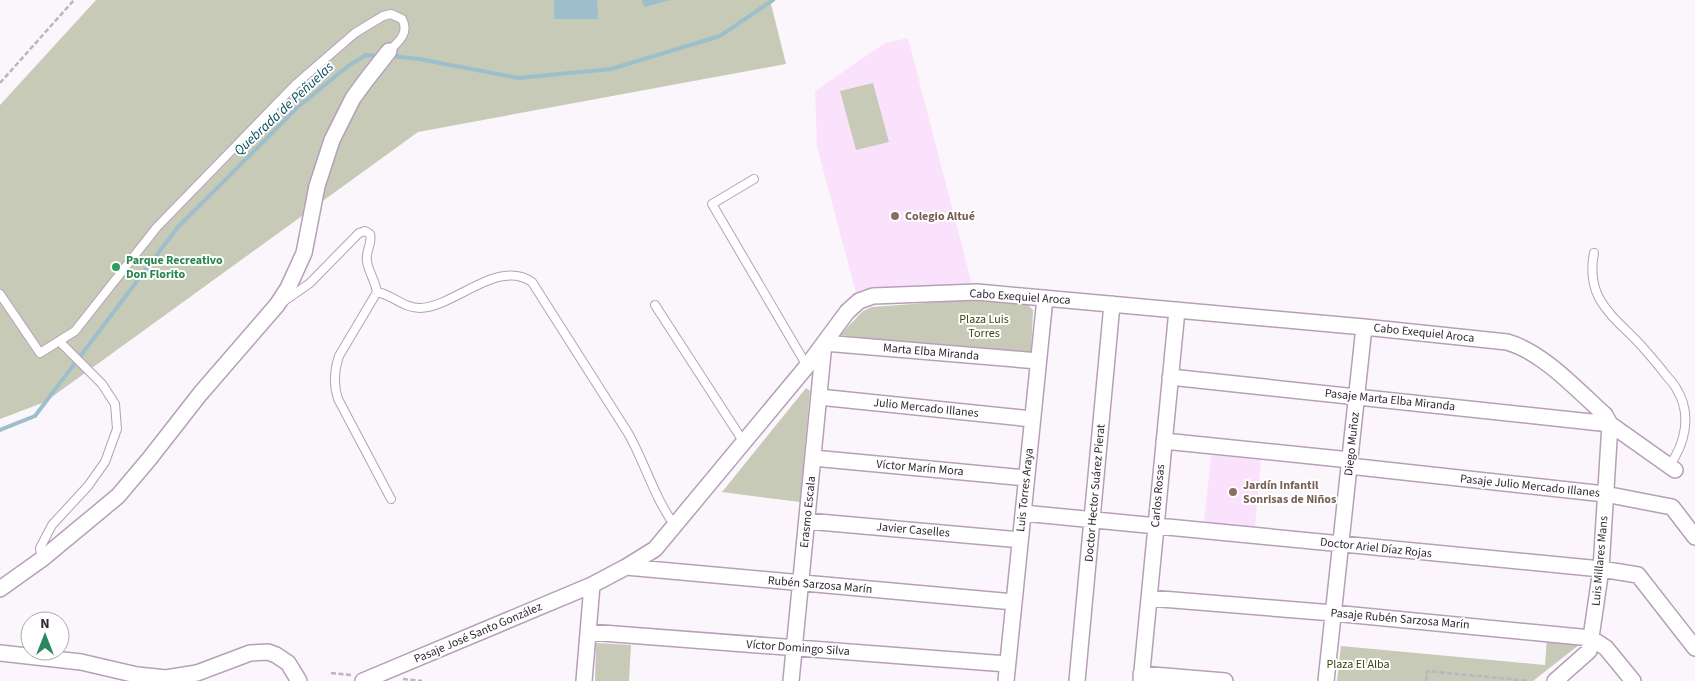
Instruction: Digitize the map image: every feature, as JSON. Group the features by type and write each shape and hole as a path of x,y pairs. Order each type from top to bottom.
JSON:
{"street":[{"path":"0,589 42,559 118,496 200,394 277,305 288,288 304,253 317,186 332,140 354,98 385,56"},
{"name":"Cabo Exequiel Aroca","path":"592,585 655,549 807,366 852,306 859,301 873,296 977,292 1364,327 1517,345 1531,351 1543,360 1605,415 1610,424 1672,468"},
{"name":"Luis Torres Araya","path":"1006,681 1045,298"},
{"name":"Doctor Hector Suárez Pierat","path":"1077,681 1112,304"},
{"name":"Carlos Rosas","path":"1141,678 1177,310"},
{"name":"Diego Muñoz","path":"1326,681 1364,327"},
{"name":"Marta Elba Miranda","path":"824,343 1038,361"},
{"name":"Erasmo Escala","path":"791,681 824,343"},
{"name":"Pasaje Marta Elba Miranda","path":"1170,377 1610,424"},
{"name":"Julio Mercado Illanes","path":"819,397 1032,419"},
{"name":"Luis Millares Mans","path":"1555,681 1589,651 1592,638 1601,570 1610,424"},
{"name":"Pasaje Julio Mercado Illanes","path":"1164,440 1605,494 1672,507 1695,537"},
{"name":"Víctor Marín Mora","path":"813,458 1026,478"},
{"name":"Doctor Ariel Díaz Rojas","path":"1023,514 1341,544 1638,575 1695,648"},
{"name":"Javier Caselles","path":"807,521 1020,540"},
{"name":"Rubén Sarzosa Marín","path":"626,567 1014,602"},
{"path":"584,681 592,585"},
{"name":"Pasaje José Santo González","path":"363,681 592,585"},
{"name":"Pasaje Rubén Sarzosa Marín","path":"1149,598 1333,613 1592,638"},
{"name":"Víctor Domingo Silva","path":"588,632 1007,664"},
{"path":"1592,638 1606,648 1633,681"},
{"path":"0,653 81,662 137,675 166,678 197,673 250,653 268,652 288,663 299,681"},
{"path":"1141,678 1225,681"}],"lane":[{"path":"0,294 40,353 74,331 157,226 296,84 355,33 391,14 402,19 405,28 403,36 385,56"},
{"path":"754,179 712,204 807,366"},
{"path":"277,305 291,298 310,283 359,233 365,230 370,234 367,262 375,281 377,292 340,356 336,365 334,382 338,399 390,499"},
{"path":"1594,253 1593,278 1598,296 1621,326 1650,355 1671,380 1681,397 1685,415 1685,431 1672,468"},
{"path":"377,292 384,293 405,305 419,308 432,306 503,275 517,274 532,282 628,433 638,451 657,496 675,526"},
{"path":"655,305 743,441"},
{"path":"42,559 40,548 52,525 88,486 105,462 117,429 115,404 102,384 59,340"}],"path":[{"path":"0,84 74,0"},
{"path":"1426,681 1427,670 1528,681"}],"shaded area":[{"name":"Colegio Altué","path":"908,38 972,284 856,293 817,147 815,91 885,43"},
{"name":"Jardín Infantil Sonrisas de Niños","path":"1211,455 1261,460 1255,528 1204,523"}],"green space":[{"name":"Parque Recreativo Don Florito","path":"96,0 770,0 786,64 418,132 45,402 0,419 0,105"},
{"path":"873,83 889,142 856,150 840,91"},
{"name":"Plaza Luis Torres","path":"979,299 1028,305 1033,310 1031,356 840,335 863,311 872,307"},
{"path":"806,388 810,391 800,502 722,492"},
{"name":"Plaza El Alba","path":"1547,638 1584,641 1533,681 1337,681 1341,646 1545,665"},
{"path":"596,643 631,645 629,681 595,681"}],"water":[{"path":"554,0 597,0 598,19 554,19"},
{"path":"642,0 671,0 644,7"}],"waterway":[{"name":"Quebrada de Peñuelas","path":"391,56 419,59 518,78 611,69 720,36 773,0"},
{"name":"Quebrada de Peñuelas","path":"0,430 35,416 178,227 298,107 348,66 366,55 379,56"}],"place":[{"name":"Colegio Altué","path":"895,216"},
{"name":"Parque Recreativo Don Florito","path":"116,267"},
{"name":"Jardín Infantil Sonrisas de Niños","path":"1233,492"}]}
